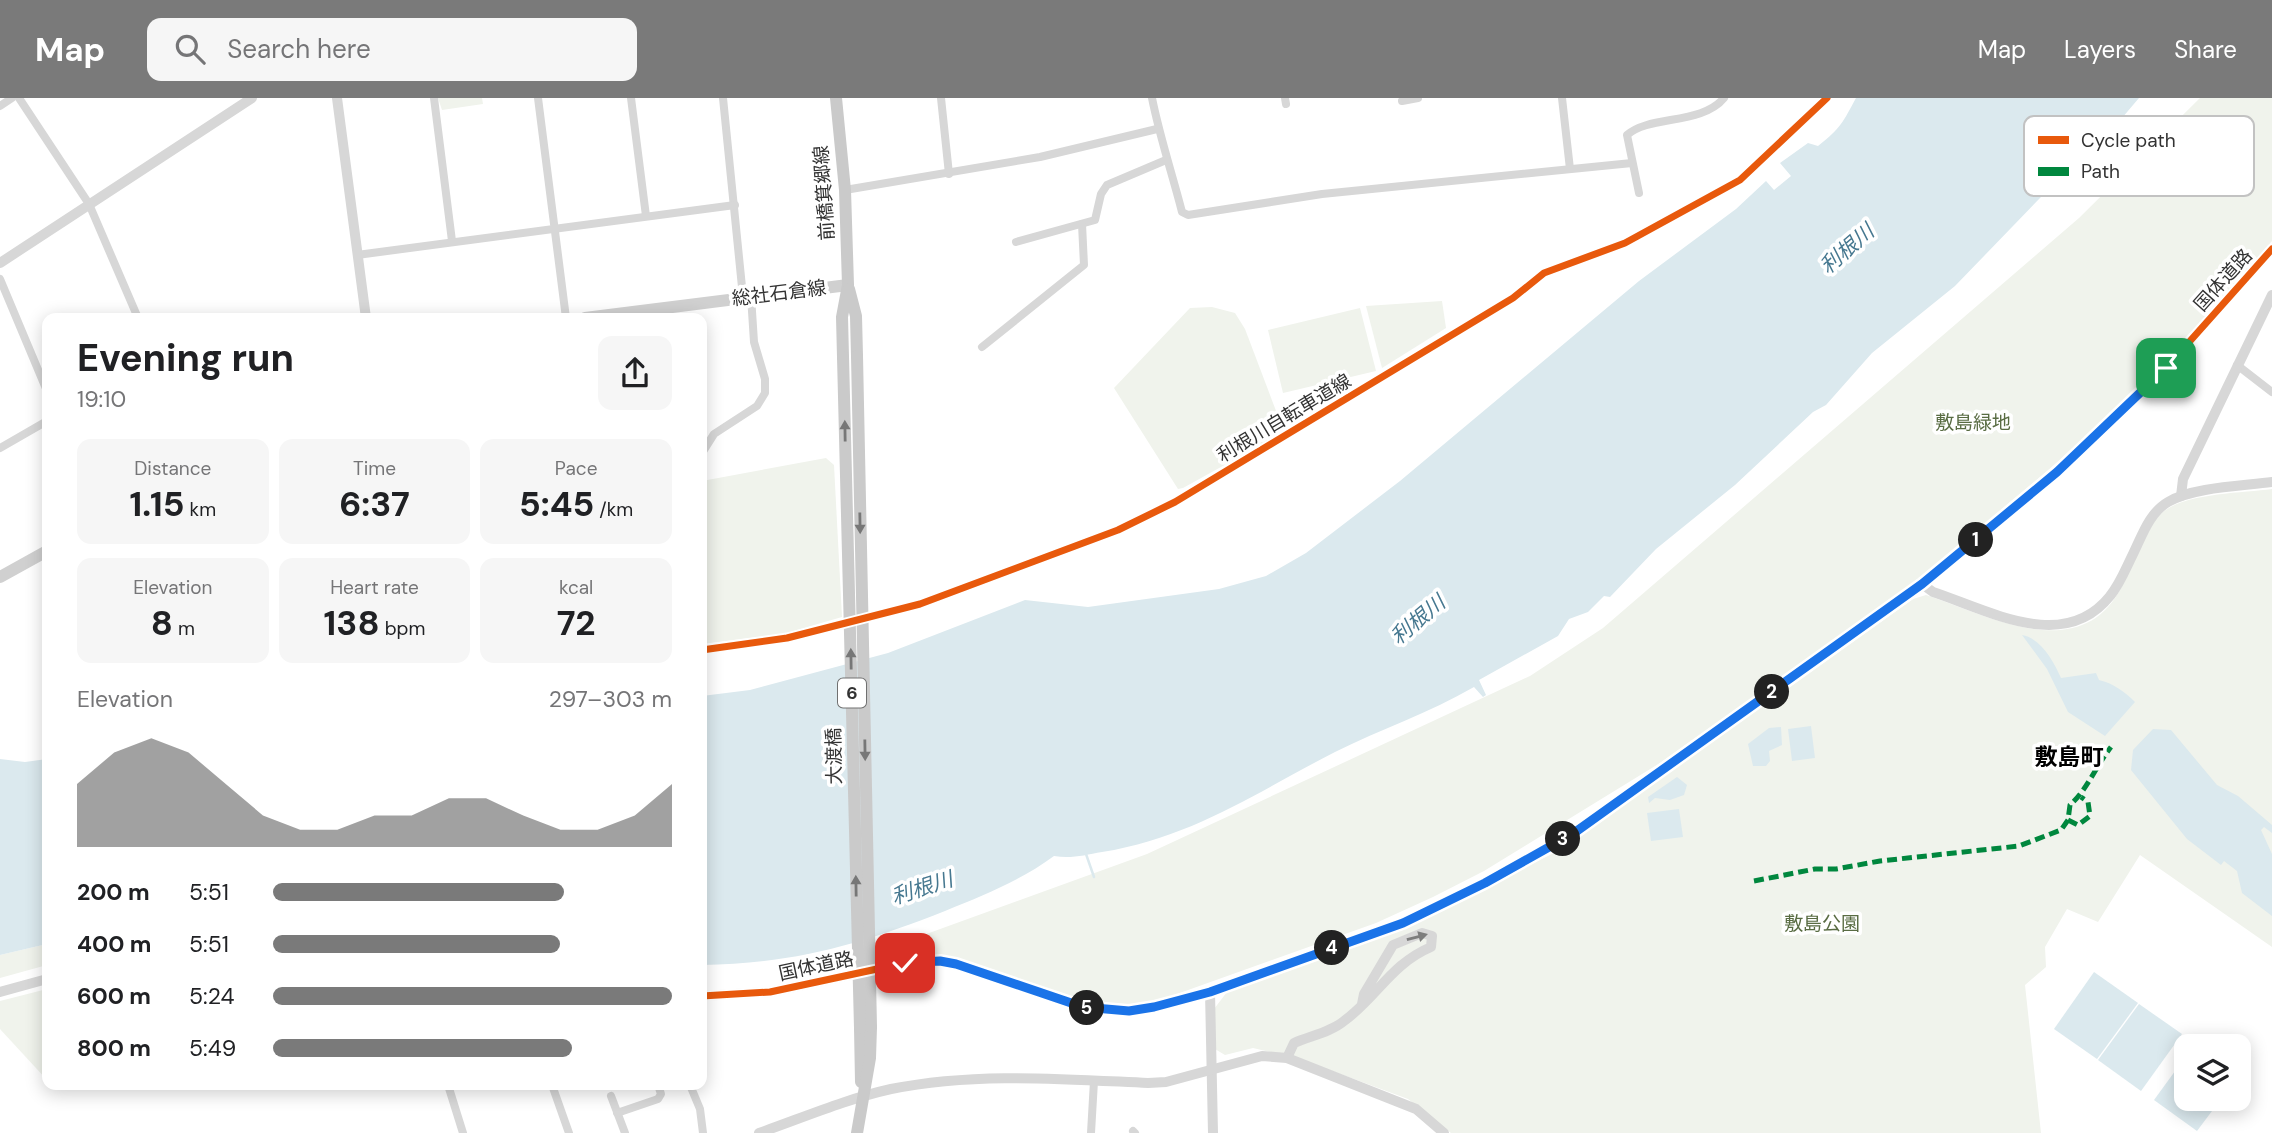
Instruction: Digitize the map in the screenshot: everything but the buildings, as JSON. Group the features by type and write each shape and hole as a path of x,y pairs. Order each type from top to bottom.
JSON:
{"main road":[{"name":"前橋箕郷線","path":"836,98 845,190 848,285 842,317 843,357"},
{"name":"前橋箕郷線","path":"848,285 856,316 857,356"},
{"name":"総社石倉線","path":"667,313 747,296 848,285"},
{"name":"大渡橋","path":"857,356 865,1028"},
{"name":"大渡橋","path":"843,357 865,1028"},
{"path":"0,577 42,554"},
{"name":"6","path":"857,1133 863,1096 865,1028"}],"street":[{"path":"0,106 12,98"},
{"path":"19,98 89,204 136,313"},
{"path":"0,263 252,98"},
{"path":"337,98 365,313"},
{"path":"434,98 452,241"},
{"path":"538,98 565,313"},
{"path":"631,98 646,216"},
{"path":"707,445 714,434 757,406 765,393 765,379 754,342 747,296 723,98"},
{"path":"941,98 949,174"},
{"path":"1152,98 1166,160 1174,174 1182,212 1188,215 1322,194 1632,163"},
{"path":"1402,101 1418,98"},
{"path":"1562,98 1570,169"},
{"path":"1639,192 1626,138 1630,132 1698,113 1717,105 1724,98"},
{"path":"845,190 1053,154 1157,129"},
{"path":"1016,242 1082,224 1097,216 1101,194 1107,185 1166,160"},
{"path":"357,255 735,205"},
{"path":"982,347 1086,263 1082,224"},
{"name":"国体道路","path":"707,996 770,992 919,960 956,964 1061,1002 1102,1010 1154,1007 1210,992 1403,923 1485,883 1574,833 1922,584 2057,472 2114,420 2166,368 2272,249"},
{"path":"0,279 42,379"},
{"path":"2181,496 2183,479 2272,295"},
{"path":"2238,365 2272,392"},
{"path":"0,448 42,424"},
{"path":"1922,584 1933,592 2027,625 2081,620 2101,606 2117,587 2155,512 2181,496 2272,482"},
{"path":"1287,1058 1294,1043 1341,1024 1362,1004 1409,956 1431,947 1432,936 1422,933 1393,945 1364,993 1362,1004"},
{"path":"0,992 42,980"},
{"path":"1210,992 1213,1133"},
{"path":"759,1133 863,1096 894,1089 987,1078 1166,1082 1262,1056 1287,1058 1416,1109 1444,1133"},
{"path":"1091,1133 1094,1081"},
{"path":"450,1090 463,1133"},
{"path":"554,1090 569,1133"},
{"path":"617,1113 658,1099 660,1090"},
{"path":"692,1090 700,1108 703,1133"},
{"path":"611,1096 625,1133"}],"green space":[{"path":"438,98 482,98 483,104 442,110"},
{"name":"敷島緑地","path":"2200,98 2272,98 2272,241 2209,313 2130,396 2029,488 1904,590 1660,763 1484,871 1433,897 1376,923 1163,999 1128,1006 1085,1003 959,962 884,963 881,954 885,949 1147,854 1530,676 1603,628 2101,196 2254,196 2254,116 2182,116"},
{"path":"1442,301 1446,328 1382,368 1366,306"},
{"path":"1212,307 1235,313 1245,329 1284,432 1178,489 1114,388 1190,308"},
{"path":"1360,308 1376,371 1283,393 1268,330"},
{"path":"826,458 834,465 842,617 783,634 707,643 707,480"},
{"name":"敷島公園","path":"2272,489 2272,947 2140,855 2098,922 2067,909 2045,947 2046,967 2025,985 2041,1133 1451,1133 1408,1099 1300,1059 1253,1048 1225,1055 1215,1049 1214,1009 1227,992 1411,924 1562,849 1913,599 1926,595 2004,623 2032,629 2058,630 2083,625 2104,611 2122,586 2144,537 2163,512 2200,497"},
{"path":"1062,547 1069,547 938,595 943,590"},
{"path":"42,945 42,966 0,978 0,955"},
{"path":"42,990 42,1075 0,1029 0,1001"}],"water":[{"name":"利根川","path":"1856,98 2139,98 2124,116 2024,116 2024,196 2042,196 1955,286 1872,353 1826,405 1813,412 1735,485 1656,549 1610,597 1604,596 1588,612 1569,619 1558,636 1479,680 1486,695 1483,697 1474,687 1335,752 1223,812 1166,836 1078,856 1054,856 1028,873 988,893 855,942 767,961 707,965 707,695 750,690 888,653 1025,600 1088,607 1219,589 1266,576 1306,553 1400,481 1639,281 1736,209 1766,181 1774,190 1791,176 1780,163 1808,143 1818,146 1841,124"},
{"path":"2022,635 2041,646 2051,658 2061,678 2096,673 2099,680 2118,688 2135,702 2105,736 2068,712 2047,669"},
{"path":"1811,726 1815,758 1792,761 1788,729"},
{"path":"1781,727 1782,745 1769,751 1770,761 1766,766 1753,766 1748,744 1769,728"},
{"path":"2153,729 2171,730 2217,785 2238,796 2272,825 2272,833 2264,827 2261,830 2272,854 2272,916 2242,893 2237,871 2224,861 2221,865 2187,839 2131,770 2133,750"},
{"path":"0,759 25,762 42,760 42,945 0,955"},
{"path":"1677,777 1687,785 1684,795 1670,800 1655,798 1649,803 1648,797"},
{"path":"1679,809 1683,837 1651,841 1647,813"},
{"path":"2094,972 2138,1003 2097,1059 2054,1029"},
{"path":"2139,1004 2182,1034 2174,1034 2174,1045 2141,1091 2098,1060"},
{"path":"2174,1072 2174,1111 2212,1111 2197,1131 2154,1100"}],"waterway":[{"path":"1086,854 1094,877"}],"marked path":[{"path":"1754,881 1815,869 1836,869 1880,861 2019,846 2061,830 2068,820 2070,805 2111,747"},
{"path":"2068,820 2078,825 2090,816 2088,802 2081,797"}],"cycle path":[{"name":"利根川自転車道線","path":"707,649 787,638 920,604 1118,530 1175,502 1513,298 1544,273 1625,243 1740,180 1827,98"},
{"path":"707,996 770,992 919,960 956,964 1083,1008 1130,1011 1210,992 1403,923 1485,883 1574,833 1922,584 2097,436 2166,368 2272,249"}],"district":[{"name":"敷島町","path":"2069,757"}],"route":[{"path":"905,963 919,960 956,964 1061,1002 1102,1010 1129,1011 1210,992 1403,923 1485,883 1574,833 1915,589 2057,472 2166,368"}]}
